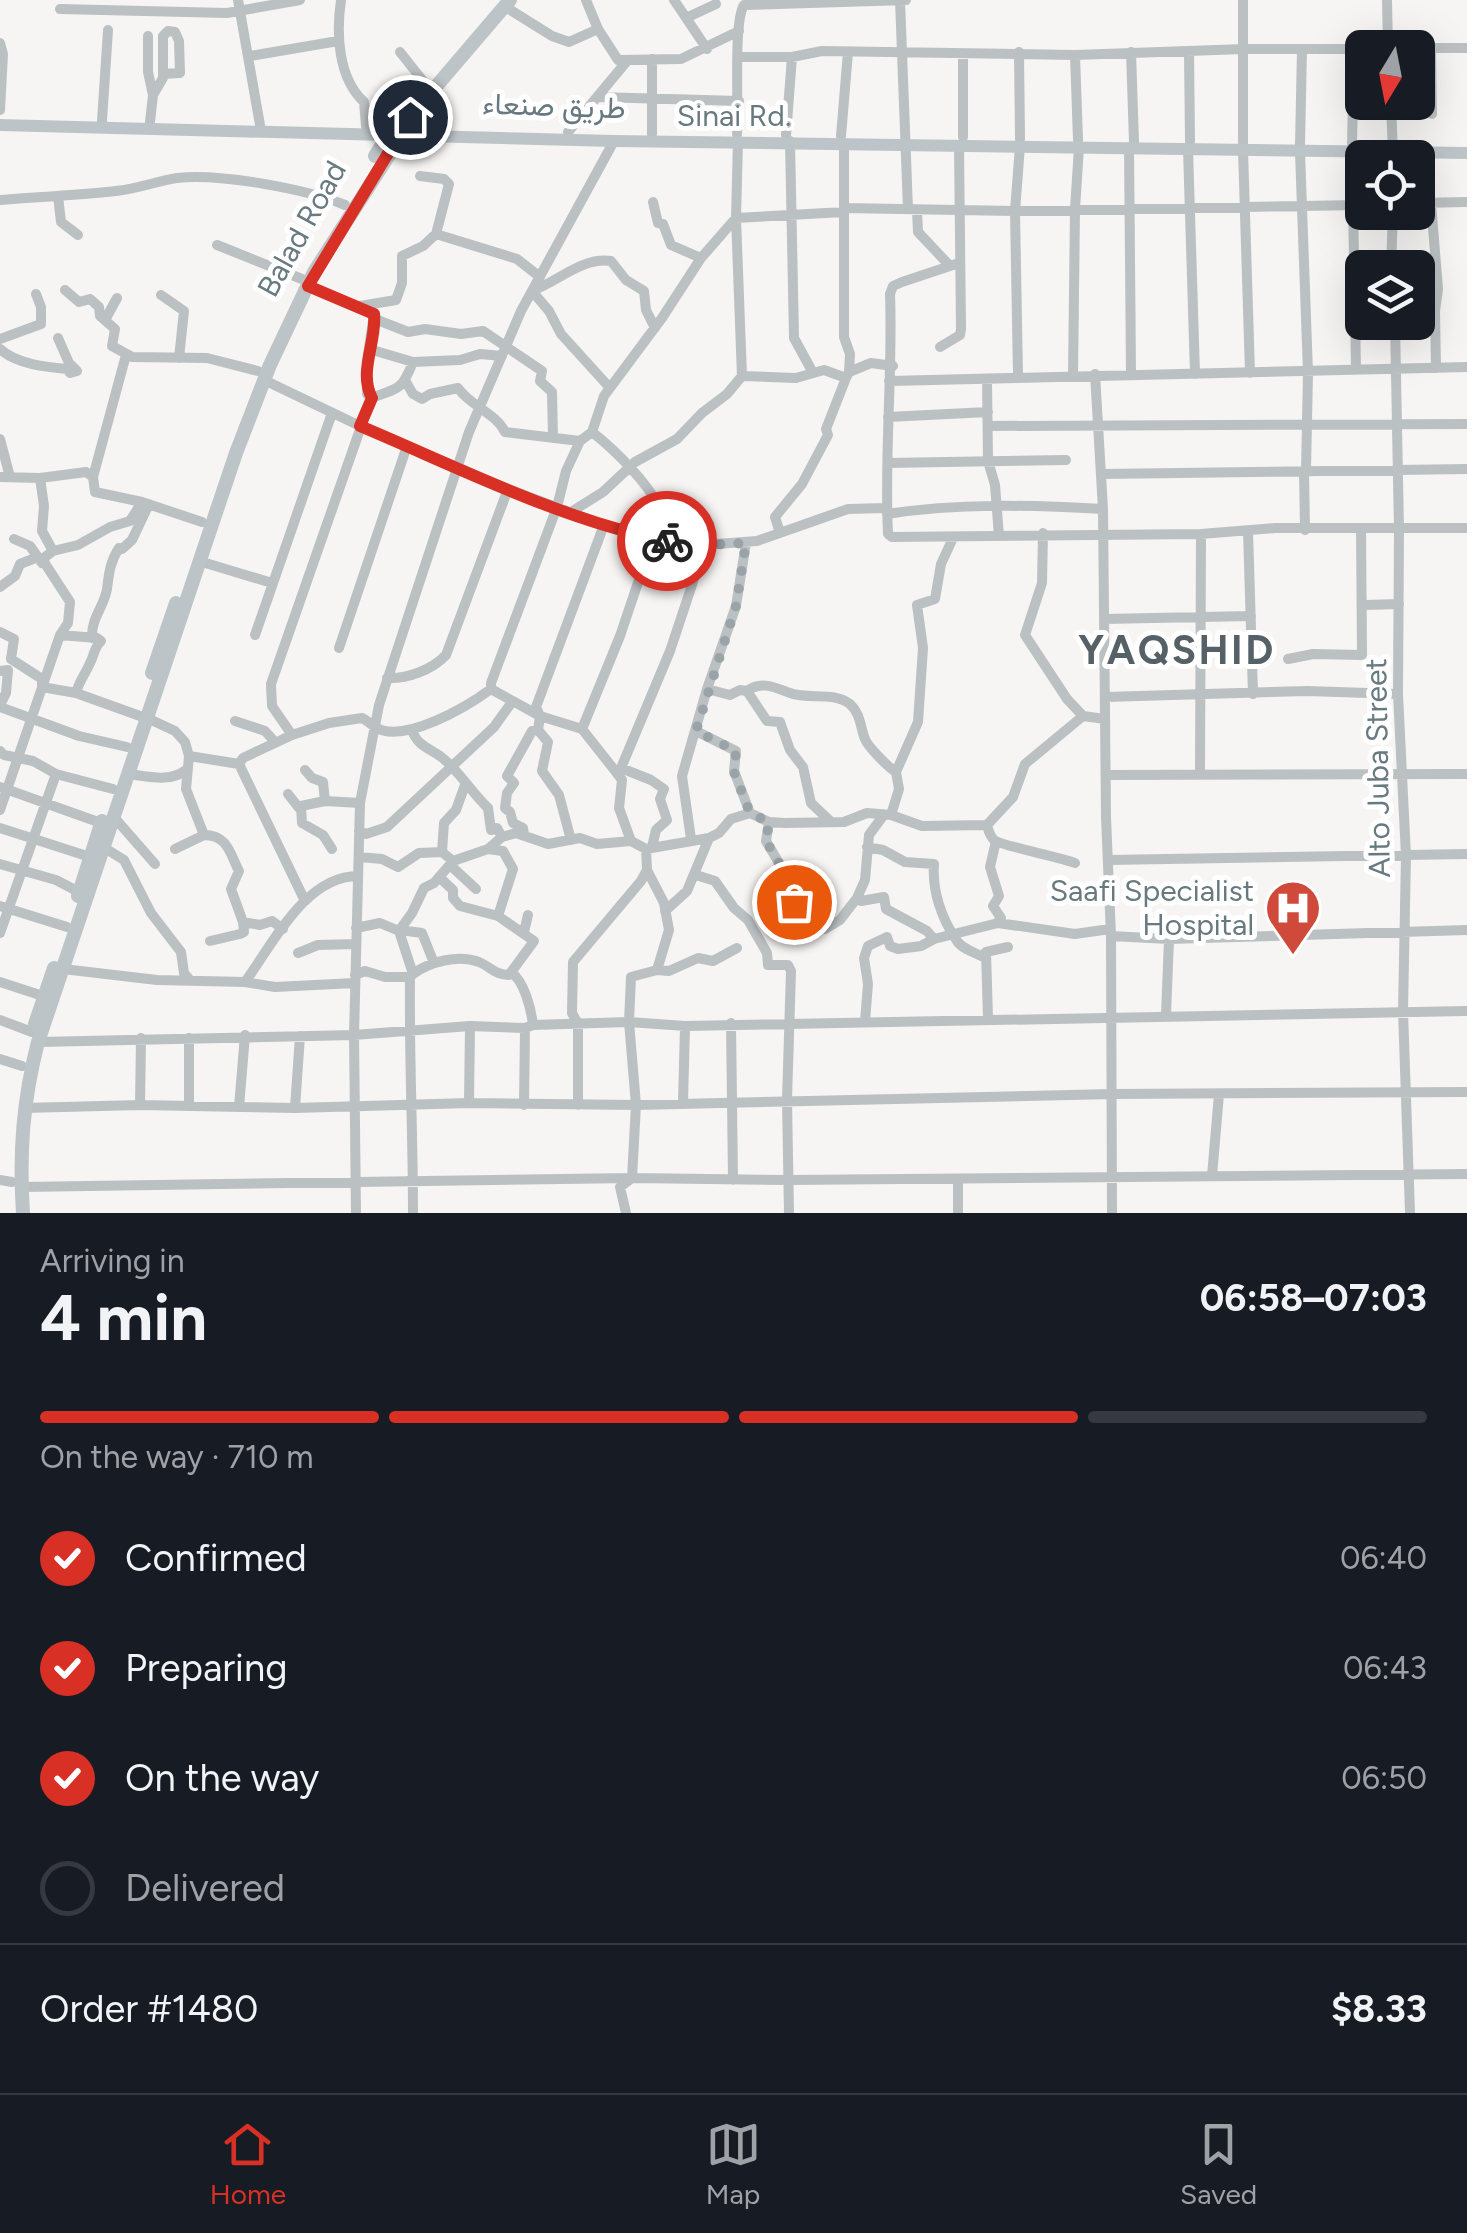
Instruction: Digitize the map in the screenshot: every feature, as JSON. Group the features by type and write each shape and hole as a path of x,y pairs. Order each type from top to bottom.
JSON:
{"highway":[{"path":"400,127 507,3"},
{"name":"Balad Road","path":"23,1213 11,1183 20,1150 44,996 90,857 128,774 202,522 261,375 305,282 346,206 400,127"},
{"name":"Balad Road","path":"305,282 400,127"},
{"name":"Balad Road","path":"15,1213 11,1183 13,1125 22,1066 63,969 103,847 113,789 199,561 261,375"}],"main road":[{"name":"طريق صنعاء","path":"0,122 366,126 1300,149 1345,146"},
{"name":"Sinai Rd.","path":"0,122 400,127 614,140 742,137"},
{"path":"1300,149 1345,150"},
{"name":"طريق صنعاء","path":"1435,151 1467,150"}],"street":[{"path":"60,8 300,0"},
{"path":"342,0 338,41 353,92 364,102 366,126"},
{"path":"586,0 598,29 618,60 681,59 739,32"},
{"path":"674,0 707,50"},
{"path":"686,18 714,2 903,0 905,140 912,209 918,232 954,264"},
{"path":"1243,0 1250,373"},
{"path":"1387,0 1388,30"},
{"path":"507,3 552,36 569,42 598,29"},
{"path":"571,512 636,462 677,439 742,376 736,218 742,137 739,32 746,4"},
{"path":"239,5 260,125"},
{"path":"102,121 108,30"},
{"path":"148,36 148,72 153,95"},
{"path":"250,56 338,41"},
{"path":"0,43 4,54 0,110"},
{"path":"739,57 792,57 822,51 1075,55 1244,48 1345,50"},
{"path":"1435,48 1467,48"},
{"path":"1302,50 1301,206 1308,373 1304,530"},
{"path":"1189,51 1195,374"},
{"path":"400,52 431,91"},
{"path":"780,532 775,517 802,484 828,434 826,429 847,375 850,354 844,337 842,139 848,52"},
{"path":"1018,376 1019,52"},
{"path":"1131,373 1132,52"},
{"path":"940,347 960,336 954,264 960,211 963,54"},
{"path":"1073,376 1078,144 1075,55"},
{"path":"792,57 788,138 794,338 812,372"},
{"path":"652,59 652,134"},
{"path":"568,132 627,61"},
{"path":"141,124 163,74"},
{"path":"597,96 739,100"},
{"path":"356,1213 354,1035 360,803 374,727 457,466 504,351 614,140"},
{"path":"359,306 396,300 402,283 402,256 436,234 449,184 444,179 420,176"},
{"path":"0,200 197,178 326,198 346,206"},
{"path":"58,196 62,222 78,235"},
{"path":"653,202 658,223 663,224 671,245 700,258"},
{"path":"1435,203 1467,202"},
{"path":"630,841 619,808 619,770 582,729 512,702 492,689 490,683 558,507 566,470 580,442 592,432 604,396 694,272 700,258 736,218 844,210 1345,205"},
{"path":"1356,369 1358,230"},
{"path":"1433,230 1438,290 1436,368"},
{"path":"436,234 517,259 540,277"},
{"path":"217,245 359,306 408,332 483,331 504,351 542,371 540,381 552,389 555,401 553,438"},
{"path":"532,291 554,283 576,267 597,260 612,262 626,280 644,291 646,310 655,328"},
{"path":"954,264 893,286 890,294 893,366 889,381 887,511 888,534 892,537 1467,528"},
{"path":"65,290 79,302 90,299 98,307 100,316 116,329 112,346 126,356 228,361 332,414 508,489 604,525 690,546 746,543 848,509 1058,506 1103,510"},
{"path":"532,291 561,334 610,388"},
{"path":"0,339 41,324 36,294"},
{"path":"162,295 184,311 178,358"},
{"path":"105,320 117,298"},
{"path":"372,398 366,373 376,318"},
{"path":"0,350 31,364 67,369 70,374 77,371 64,355 58,338"},
{"name":"Alto Juba Street","path":"1396,340 1398,694 1406,856 1403,1012 1410,1213"},
{"path":"370,350 413,362 460,360 504,351"},
{"path":"126,356 94,477 95,492 146,503 202,522"},
{"path":"292,735 272,706 270,684 372,398 400,388 413,362"},
{"path":"742,376 796,378 824,370 847,375 871,363 893,366"},
{"path":"889,381 1467,367"},
{"path":"1095,374 1103,510 1112,1213"},
{"path":"987,380 988,461 995,485 999,536"},
{"path":"406,382 412,394 422,398 458,388 464,398 501,424 505,432 580,442"},
{"path":"888,417 988,412"},
{"path":"255,636 332,414"},
{"path":"988,426 1467,424"},
{"path":"582,729 663,516 622,460 592,432"},
{"path":"0,439 5,477 60,478 81,471 94,477"},
{"path":"339,648 408,446"},
{"path":"888,462 1066,460"},
{"path":"1100,474 1467,470"},
{"path":"40,478 42,531 53,551"},
{"path":"388,678 402,679 437,664 446,655 508,489"},
{"path":"2,582 15,576 20,564 78,545 110,526 130,521 146,503"},
{"path":"92,638 92,624 105,595 112,560 119,548 132,540 146,503"},
{"path":"572,840 559,795 542,771 548,742 538,730 540,716 536,707 604,525"},
{"path":"1288,660 1313,654 1362,655 1361,528"},
{"path":"1248,531 1253,694"},
{"path":"1043,534 1042,583 1025,636 1083,716 1105,719"},
{"path":"1200,773 1201,534"},
{"path":"769,822 766,841 789,880 804,922 821,929 830,927 857,898 864,880 870,832 887,815 899,789 896,772 918,722 923,648 917,605 934,600 953,538"},
{"path":"0,810 4,788 68,622 70,602 30,546 14,540"},
{"path":"690,839 682,776 736,606 746,543"},
{"path":"619,770 670,651 692,586 696,570 690,546"},
{"path":"199,561 272,583"},
{"path":"1364,605 1399,604"},
{"path":"1104,619 1251,616"},
{"path":"0,632 14,638 10,657 42,680 42,687"},
{"path":"60,635 101,641 93,650 76,694"},
{"path":"15,662 4,674 6,693 0,706 30,721 128,747"},
{"path":"707,689 730,695 755,686 780,686 792,693 840,699 850,704 859,717 869,746 896,772"},
{"path":"42,687 143,716 175,731 185,742 189,756 186,789 204,835"},
{"path":"239,764 243,758 275,742 328,723 362,718 374,727 412,730 492,689"},
{"path":"747,691 768,721 782,725 790,750 803,767 811,803 829,820"},
{"path":"1106,697 1306,691 1398,694"},
{"path":"359,832 366,834 387,827 494,727 512,702"},
{"path":"413,1213 411,976 400,931 424,888 451,863 488,848 502,837 524,834 548,844 580,838 597,844 630,841 649,848 709,838 731,819 750,813 769,822 844,822 868,813 922,826 987,825 1013,797 1024,764 1083,716"},
{"path":"235,720 265,732 275,742"},
{"path":"412,730 412,736 443,757 488,808 491,830 496,828 502,837"},
{"path":"524,834 503,803 514,784 507,776 532,731 538,730"},
{"path":"696,731 736,751 734,772 750,813"},
{"path":"0,750 4,755 18,756 56,774 113,789"},
{"path":"189,756 239,764"},
{"path":"239,764 304,898"},
{"path":"128,774 166,778 178,777 186,770"},
{"path":"305,770 323,782 326,801"},
{"path":"619,770 651,780 664,790"},
{"path":"0,934 4,908 56,774"},
{"path":"1108,775 1467,774"},
{"path":"656,970 668,934 665,911 647,870 649,848 656,830 667,820 660,799 664,790 682,776"},
{"path":"465,785 456,810 444,824 442,852 476,889"},
{"path":"4,788 44,804 107,820 155,864"},
{"path":"288,794 299,808 302,823 323,835 332,849"},
{"path":"299,808 326,801 360,803"},
{"path":"987,825 996,841 990,867 998,896 993,906 1001,918 998,923"},
{"path":"0,828 90,857"},
{"path":"175,848 204,835 224,841 234,855 239,871 231,888 244,932 210,940"},
{"path":"665,911 684,894 709,838"},
{"path":"996,841 1076,863"},
{"path":"103,847 124,860 151,912 181,952 189,980"},
{"path":"867,847 883,850 905,862 934,864 931,878 935,892 957,941 984,958"},
{"path":"488,848 503,850 514,869 498,916"},
{"path":"359,858 376,858 398,866 419,854 442,852"},
{"path":"1108,860 1467,854"},
{"path":"0,864 56,880 79,892"},
{"path":"578,1105 573,962 616,914 647,870"},
{"path":"696,874 716,881 734,908 748,920 767,953 768,965 788,965 792,990 788,1022 789,1213"},
{"path":"245,982 304,898 340,877 358,876"},
{"path":"63,969 157,980 294,987 355,979 365,971 385,977 411,976 434,963 466,960 480,962 498,976 509,975 534,941 498,916 460,906 453,898 454,890 439,877"},
{"path":"857,898 863,901 884,897 888,911 914,923 934,939"},
{"path":"4,908 68,927"},
{"path":"524,932 528,915"},
{"path":"243,922 260,925 272,921 282,929"},
{"path":"356,928 380,923 400,931 422,933 434,963"},
{"path":"865,1021 868,995 864,958 868,946 887,937 890,946 898,949 998,923 1075,934 1111,932 1168,939 1467,930"},
{"path":"1166,1015 1168,939"},
{"path":"298,953 318,945 356,944"},
{"path":"988,1018 984,958 986,952 1008,947"},
{"path":"626,1213 620,1187 632,1178 636,1105 629,1022 633,974 669,971 698,958 713,961 737,948"},
{"path":"511,972 520,978 531,1008 524,1105"},
{"path":"0,982 44,996"},
{"path":"0,1020 35,1037 189,1038 629,1022 685,1026 1467,1011"},
{"path":"732,1023 733,1180"},
{"path":"470,1026 470,1103"},
{"path":"683,1103 685,1026"},
{"path":"238,1107 245,1035"},
{"path":"295,1108 300,1036"},
{"path":"140,1106 141,1038"},
{"path":"189,1038 190,1106"},
{"path":"0,1059 22,1066"},
{"path":"24,1108 636,1105 1113,1094 1467,1092"},
{"path":"1212,1176 1218,1094"},
{"path":"11,1183 1467,1174"},
{"path":"958,1179 958,1213"}],"way so far":[{"path":"667,541 690,546 746,543 736,606 696,731 736,751 734,772 750,813 769,822 766,841 789,880 794,902"}],"place":[{"name":"Saafi Specialist Hospital","path":"1293,957"}],"district":[{"name":"YAQSHID","path":"1177,650"}],"route":[{"path":"410,117 308,286 376,318 366,361 368,394 372,398 360,426 604,525 667,541"}]}
